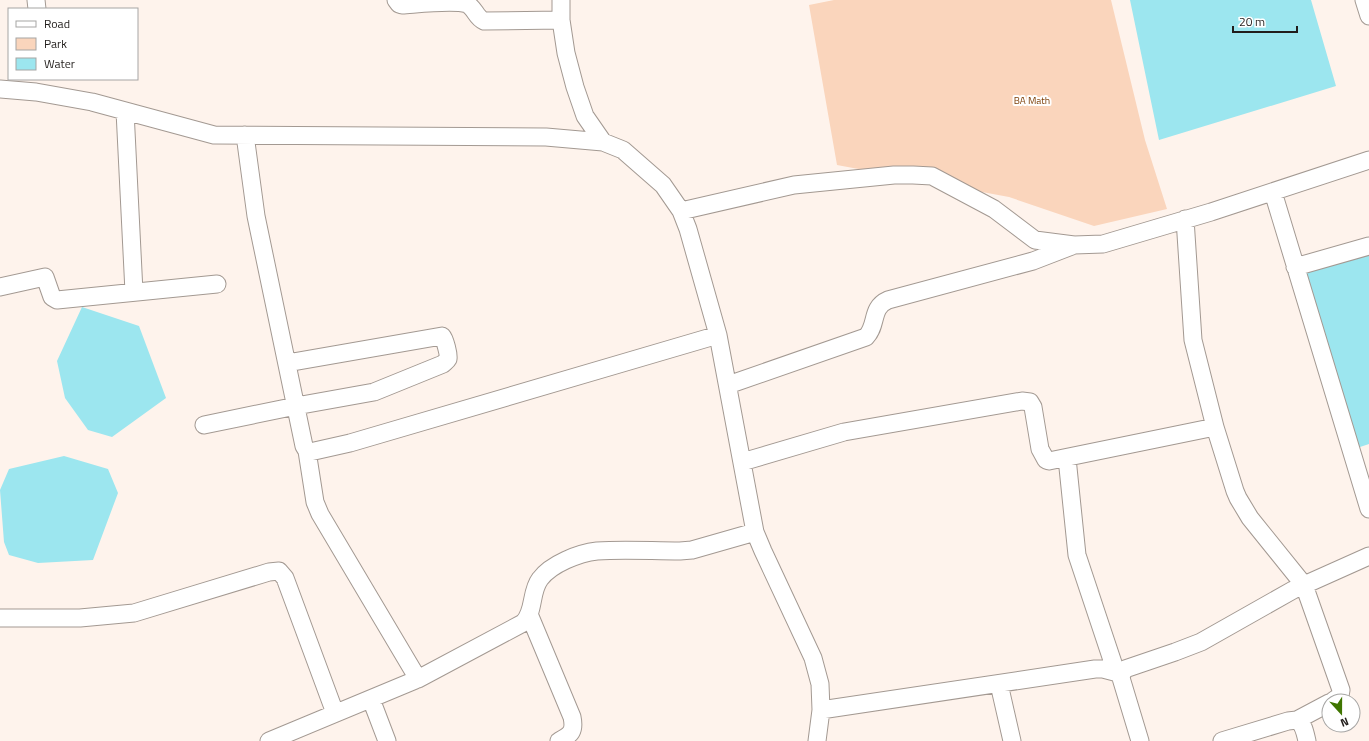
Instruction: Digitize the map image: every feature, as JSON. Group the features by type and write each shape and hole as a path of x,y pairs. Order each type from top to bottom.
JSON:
{"street":[{"path":"396,0 402,5 456,1 465,3 470,5 479,18 484,21 561,20"},
{"path":"561,0 561,20 566,53 575,87 585,116 602,142"},
{"path":"1364,0 1369,16"},
{"path":"0,89 36,86 214,135 546,137 602,142 623,150 663,185 681,211 688,229 718,335 755,532 813,658 820,684 821,710 817,741"},
{"path":"125,111 134,292"},
{"path":"245,134 256,216 304,446 307,451 315,502 320,514 418,679"},
{"path":"681,211 794,185 894,175 932,176 994,209 1035,240 1074,245 1103,244 1185,220 1369,160"},
{"path":"1273,192 1295,267 1364,471 1369,509"},
{"path":"1185,220 1193,340 1215,428 1238,498 1250,518 1304,585 1341,690 1340,693"},
{"path":"728,385 866,336 870,333 878,307 888,300 1033,261 1074,245"},
{"path":"1295,267 1369,246"},
{"path":"0,288 44,277 52,297 55,299 217,284"},
{"path":"307,451 316,452 350,443 718,335"},
{"path":"204,425 374,392 443,364 448,358 442,336 287,363"},
{"path":"742,462 844,432 1022,401 1030,402 1033,407 1040,449 1046,460 1054,461 1215,428"},
{"path":"1067,458 1077,555 1121,678 1140,741"},
{"path":"269,741 418,679 523,623 529,614 536,584 545,573 555,566 580,555 596,551 692,550 755,532"},
{"path":"821,710 1095,669 1103,669 1119,673 1125,669 1201,642 1304,585 1369,556"},
{"path":"0,618 80,618 129,614 269,572 280,571 284,578 335,713"},
{"path":"529,614 572,717 572,731 567,737 559,741"},
{"path":"999,684 1012,741"},
{"path":"371,699 387,741"},
{"path":"1222,741 1288,721 1297,720 1321,707"},
{"path":"1297,720 1301,722 1303,726 1307,741"}],"green space":[{"name":"BA Math","path":"834,0 1111,0 1145,140 1167,209 1094,226 1009,197 837,165 809,5"}],"water":[{"path":"1130,0 1311,0 1336,86 1159,140"},
{"path":"1369,254 1369,444 1354,449 1299,273"},
{"path":"82,307 139,326 166,398 112,437 88,430 65,398 57,361"},
{"path":"64,456 108,469 118,493 93,560 38,563 9,555 4,542 0,490 9,469"}]}
